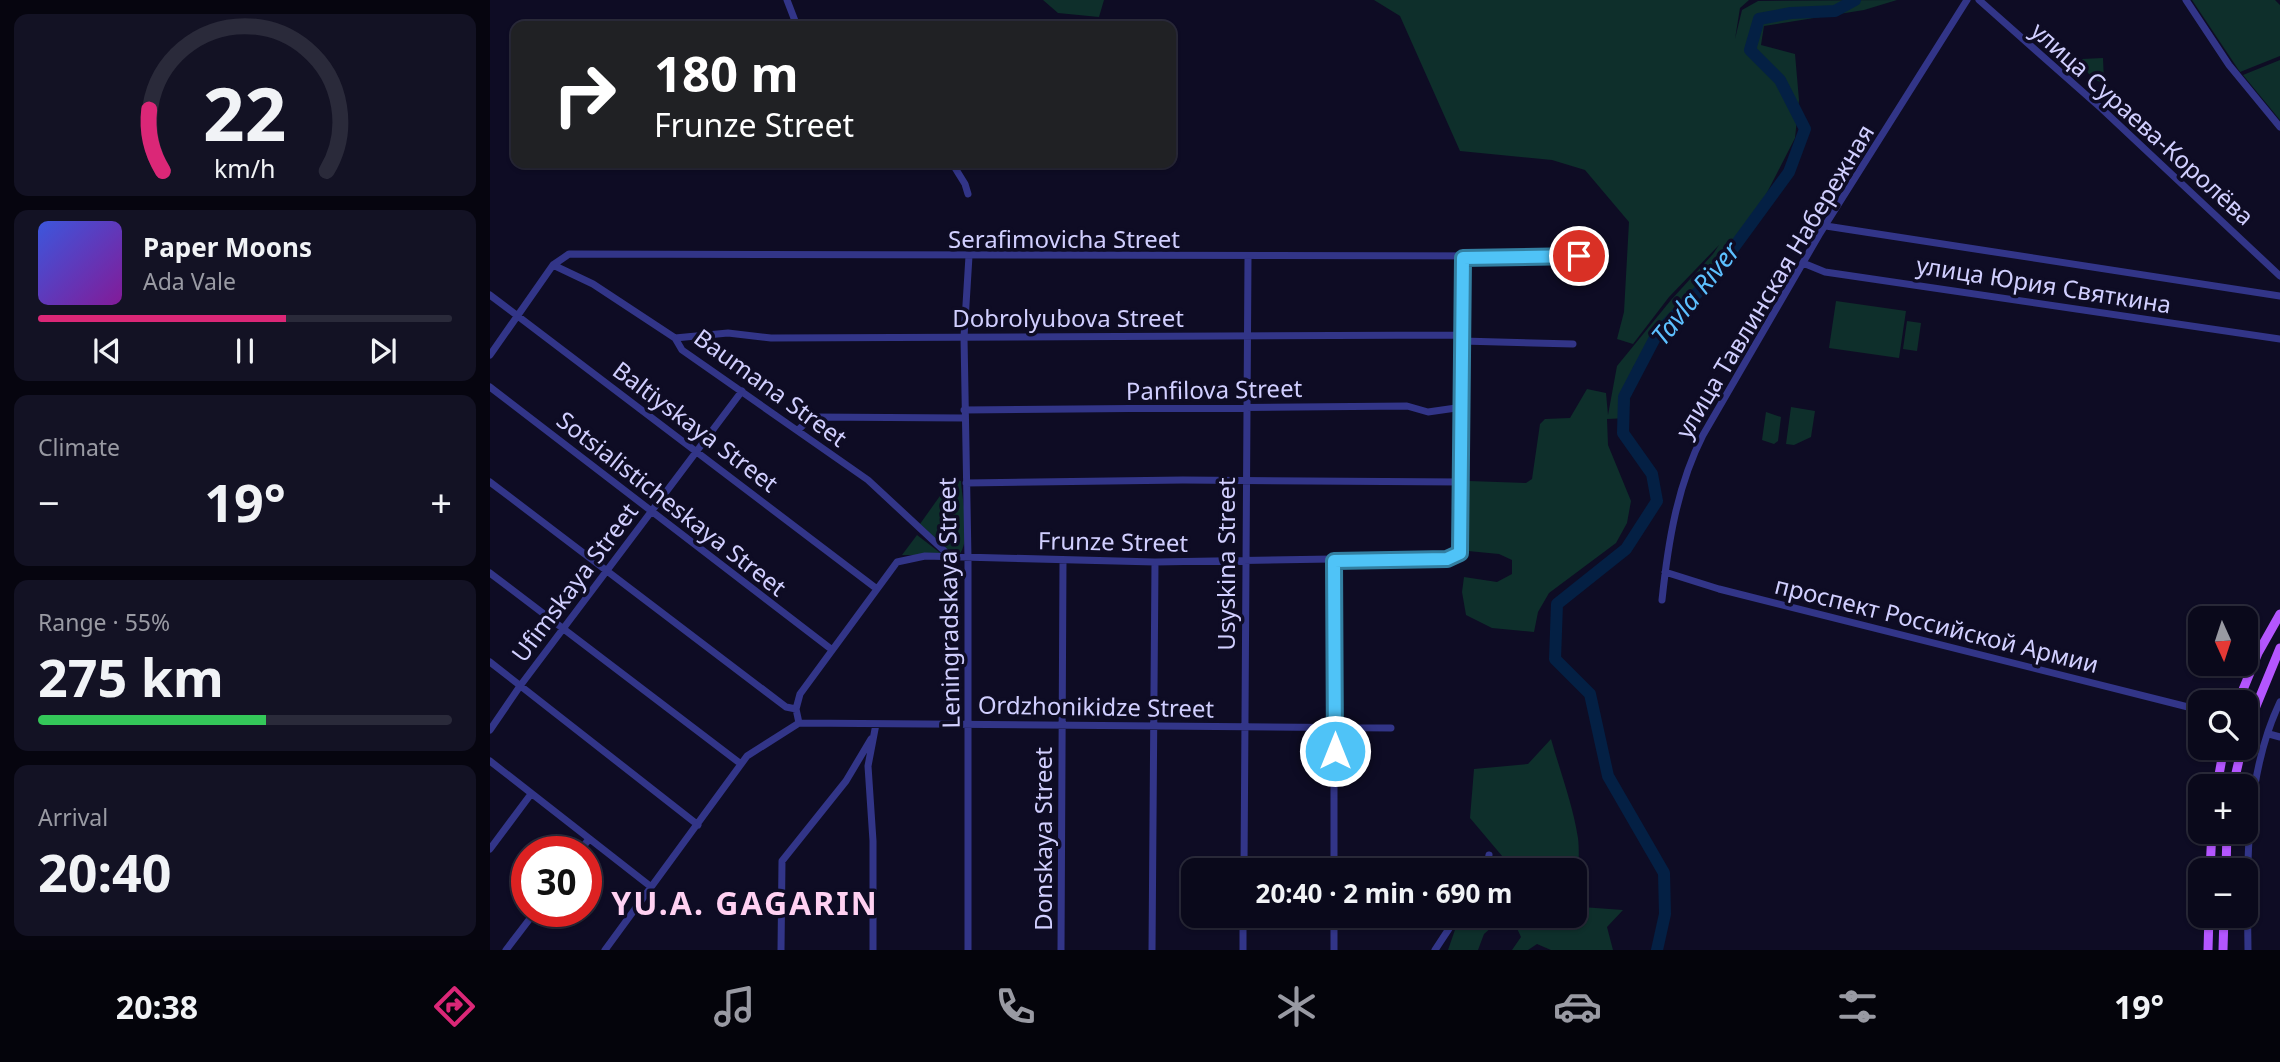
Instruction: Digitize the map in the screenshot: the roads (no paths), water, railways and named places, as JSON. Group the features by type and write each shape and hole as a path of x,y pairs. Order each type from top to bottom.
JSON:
{"main road":[{"path":"2243,690 2258,653 2280,614"},
{"path":"2258,701 2280,648"},
{"path":"2208,950 2209,928"},
{"path":"2223,950 2224,928"}],"street":[{"path":"787,0 795,21"},
{"name":"улица Тавлинская Набережная","path":"1662,600 1676,511 1692,457 1750,350 1802,263 1967,0"},
{"name":"улица Сураева-Королёва","path":"1979,0 2123,128 2280,276"},
{"path":"2186,0 2230,65 2280,127"},
{"path":"955,168 968,194"},
{"name":"улица Юрия Святкина","path":"1826,226 2280,296"},
{"name":"Serafimovicha Street","path":"553,265 569,254 1248,258 1579,256"},
{"name":"Leningradskaya Street","path":"968,950 968,559 964,337 969,256"},
{"name":"Usyskina Street","path":"1244,858 1248,258"},
{"path":"966,483 1461,482 1463,258"},
{"name":"улица Юрия Святкина","path":"1802,263 1825,272 2280,339"},
{"path":"490,355 553,265"},
{"name":"Baumana Street","path":"553,265 593,284 675,338 681,350 798,430 884,494 954,559"},
{"name":"Baltiyskaya Street","path":"490,295 698,450 877,589"},
{"name":"Dobrolyubova Street","path":"675,338 728,333 771,338 1247,335 1462,338 1573,344"},
{"name":"Sotsialisticheskaya Street","path":"490,387 831,649"},
{"name":"Ufimskaya Street","path":"490,730 520,685 742,391"},
{"name":"Panfilova Street","path":"798,430 812,416 1407,406 1428,412 1463,407"},
{"path":"490,482 786,707 796,709"},
{"name":"Frunze Street","path":"877,589 897,562 925,556 954,559 1154,562 1453,559 1461,548 1461,482"},
{"name":"Donskaya Street","path":"1061,950 1063,560"},
{"path":"1334,561 1334,858"},
{"path":"1152,950 1154,562"},
{"name":"проспект Российской Армии","path":"1665,572 1719,589 2188,707"},
{"path":"490,573 741,764"},
{"path":"605,950 747,756 799,723 796,709 800,694 877,589"},
{"path":"490,662 698,825"},
{"path":"2248,858 2256,780 2279,707"},
{"name":"Ordzhonikidze Street","path":"799,723 968,722 1154,727 1391,728"},
{"path":"873,950 873,841 868,766 871,739 876,724"},
{"path":"2269,734 2280,737"},
{"path":"781,950 782,860 846,781 871,739"},
{"path":"490,761 585,836"},
{"path":"490,849 531,794"},
{"path":"602,849 650,886"},
{"path":"506,950 524,927"},
{"path":"1243,928 1243,950"},
{"path":"1334,928 1334,950"},
{"path":"1435,950 1449,928"},
{"path":"2247,928 2248,950"}],"waterway":[{"name":"Tavla River","path":"1657,950 1665,914 1664,873 1608,776 1590,694 1555,659 1557,604 1626,549 1657,501 1652,474 1623,433 1624,397 1657,334 1710,280 1789,172 1805,129 1780,80 1750,50 1759,19 1791,13 1835,11 1855,0"}],"district":[{"name":"YU.A. GAGARIN","path":"745,902"}]}
